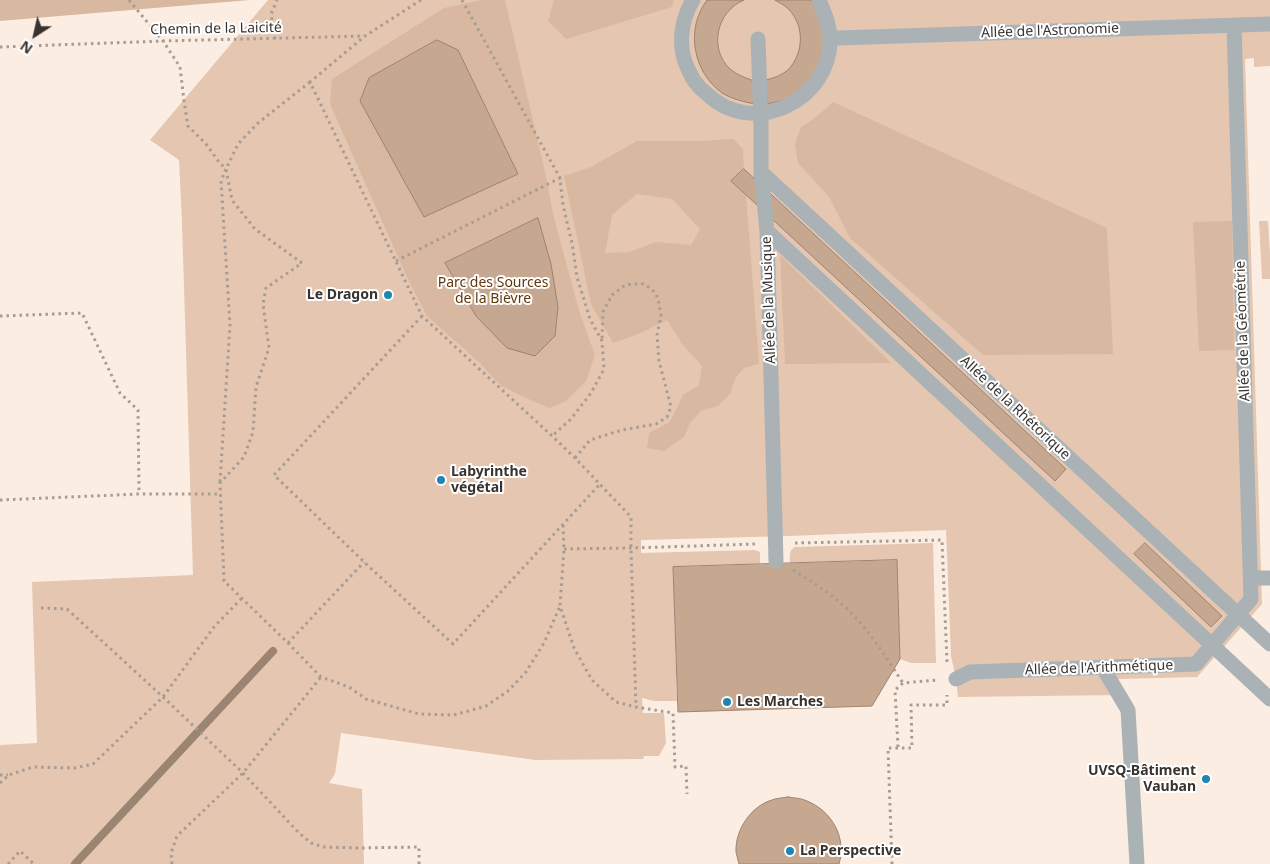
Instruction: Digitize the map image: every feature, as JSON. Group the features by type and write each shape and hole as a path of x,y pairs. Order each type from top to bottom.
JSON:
{"street":[{"path":"693,0 686,11 681,36 684,60 695,83 713,100 728,108 760,114 779,110 797,101 812,89 822,73 829,55 830,37 827,19 819,0"},
{"name":"Allée de l'Astronomie","path":"830,37 1270,24"},
{"name":"Allée de la Géométrie","path":"1227,628 1251,599 1234,25"},
{"name":"Allée de la Musique","path":"758,39 761,176 767,230 776,561"},
{"name":"Allée de la Rhétorique","path":"761,176 1270,644"},
{"path":"767,230 1270,699"},
{"path":"1251,578 1270,578"},
{"name":"Allée de l'Arithmétique","path":"950,679 970,672 1196,664 1227,628"},
{"path":"1103,668 1128,710 1137,864"}],"path":[{"path":"129,0 163,41 180,67 188,126 206,144 226,169 232,200 255,229 302,263 266,288 264,304 269,348 256,386 253,432 244,457 220,483"},
{"path":"275,39 271,14 276,0"},
{"path":"421,0 365,36 258,123 238,144 221,181 230,325 220,483 224,581 321,677 349,687 366,699 419,714 454,715 486,706 508,691 526,672 544,643 560,606 564,549 562,524"},
{"path":"462,0 560,178 563,205 578,277 590,319 602,342"},
{"name":"Chemin de la Laicité","path":"0,47 365,36"},
{"path":"310,82 422,316 575,458 631,518 636,707"},
{"path":"396,261 560,178"},
{"path":"552,436 571,419 591,393 604,369 602,342 604,312 612,295 624,286 631,284 643,284 652,289 658,298 661,316 657,335 659,361 671,407 667,417 656,424 622,430 590,440 575,458"},
{"path":"0,316 82,313 120,393 138,410 139,494"},
{"path":"422,316 274,475 364,562 453,644 600,484"},
{"path":"0,500 139,494 220,494"},
{"path":"564,549 942,540 950,679 947,705 911,705 912,748 888,748 892,864"},
{"path":"776,561 812,582 844,607 873,639 903,683"},
{"path":"288,643 364,562"},
{"path":"0,775 33,767 75,768 93,764 163,697 214,626 242,598"},
{"path":"560,606 574,648 592,680 616,702 673,713 675,767 686,766 687,794"},
{"path":"41,608 67,609 193,725 311,843 324,847 419,847 420,864"},
{"path":"172,864 171,853 177,836 243,773 321,677"},
{"path":"898,747 895,690 903,683 919,681"},
{"path":"0,784 8,774"},
{"path":"8,864 20,851 34,864"}],"green space":[{"path":"0,0 250,0 0,21"},
{"name":"Parc des Sources de la Bièvre","path":"268,0 1270,0 1270,66 1254,67 1254,58 1245,59 1262,604 1197,677 1118,679 1121,695 958,697 951,656 946,530 641,540 641,553 755,550 760,552 760,564 673,567 677,701 654,701 642,698 643,713 664,713 666,743 659,756 644,756 643,759 535,760 341,733 335,774 329,783 362,789 364,864 0,864 0,745 37,743 32,582 193,575 179,160 150,140"},
{"path":"482,0 505,0 553,213 580,314 595,355 586,381 566,401 550,408 500,385 480,363 427,316 406,275 330,104 332,79 444,8"},
{"path":"554,0 674,0 672,7 566,39 548,21"},
{"path":"833,102 1107,228 1113,354 983,355 850,238 829,197 798,163 795,144 801,127 815,118"},
{"path":"733,139 743,149 744,169 731,181 746,195 759,364 744,368 736,377 730,394 718,406 701,411 690,423 684,437 664,451 647,448 649,433 670,422 683,395 699,385 702,366 683,345 667,320 641,333 613,343 591,304 564,176 591,167 637,141","holes":["637,194 672,199 700,229 691,245 656,242 629,252 605,253 612,215"]},
{"path":"1232,221 1234,350 1199,351 1193,222"},
{"path":"1259,221 1268,221 1270,279 1262,279"},
{"path":"780,255 891,363 785,364"},
{"path":"933,543 936,663 911,663 900,659 897,560 790,563 790,552 795,547"}],"shaded area":[{"path":"707,0 744,0 727,12 722,21 718,41 719,51 730,69 754,81 755,104 738,100 722,93 704,74 695,50 694,37 700,11"},
{"path":"775,0 811,0 817,10 823,30 824,45 820,63 804,86 787,98 767,104 766,80 788,70 798,55 800,46 799,29 796,20 785,6"},
{"path":"437,40 458,50 518,174 424,217 360,101 369,78"},
{"path":"744,169 1066,469 1055,481 731,181"},
{"path":"538,218 551,264 558,307 555,336 535,356 507,348 476,316 445,263"},
{"path":"1145,543 1222,616 1211,627 1134,554"},
{"path":"897,560 900,659 872,706 678,712 673,567"},
{"path":"788,797 802,799 816,806 830,818 839,835 841,845 839,864 739,864 736,852 738,835 751,813 764,803"}],"waterway":[{"path":"75,864 273,651"}],"place":[{"name":"Le Dragon","path":"388,295"},
{"name":"Labyrinthe végétal","path":"441,480"},
{"name":"Les Marches","path":"727,702"},
{"name":"UVSQ-Bâtiment Vauban","path":"1206,779"},
{"name":"La Perspective","path":"790,851"}]}
